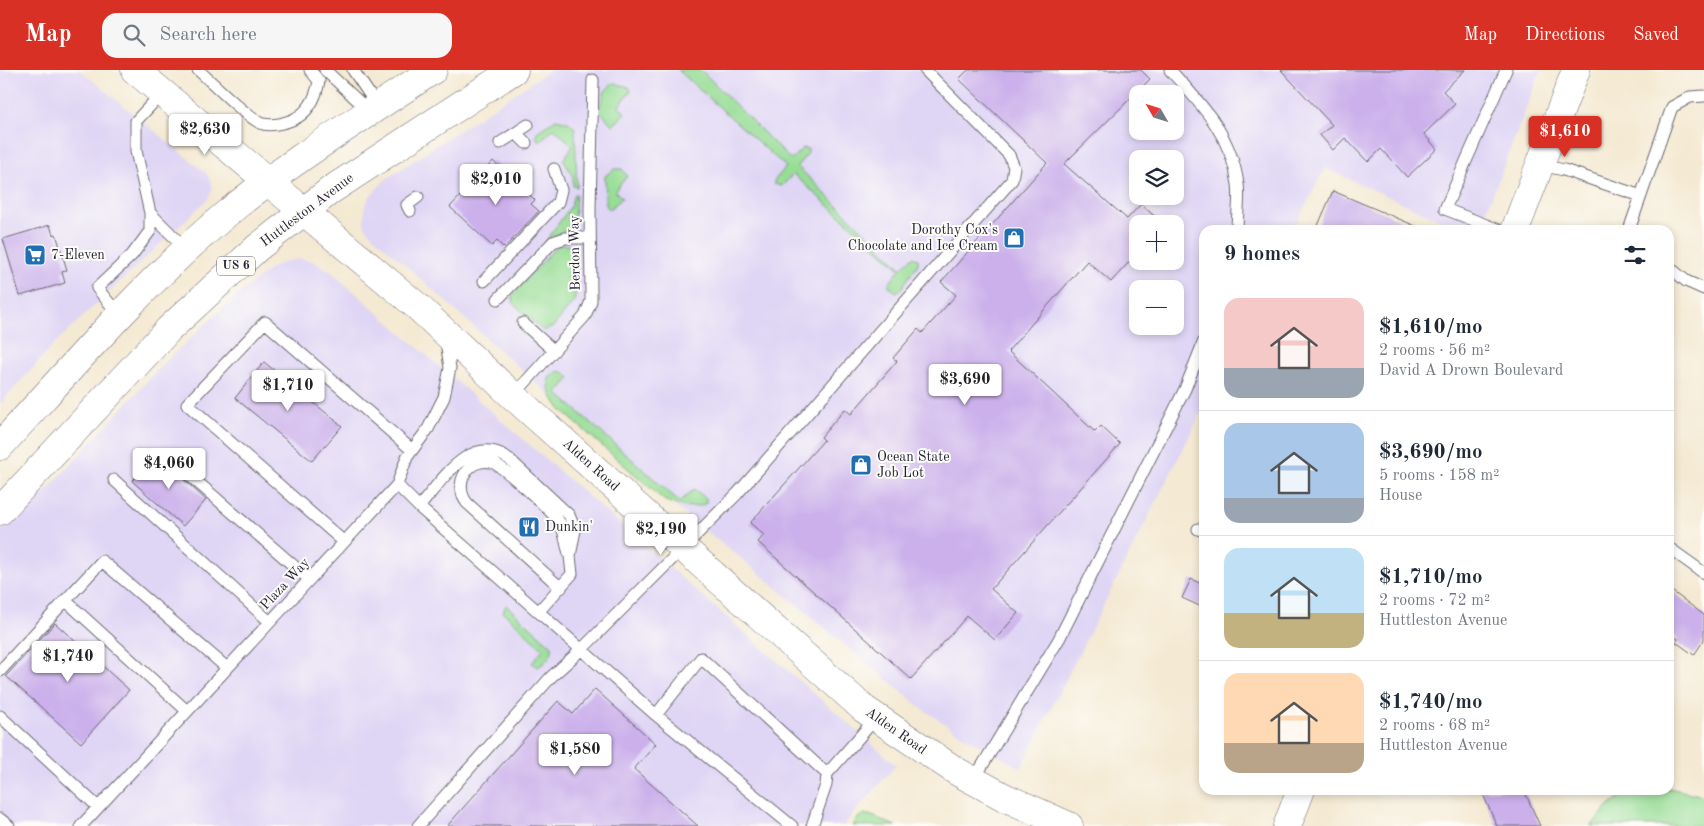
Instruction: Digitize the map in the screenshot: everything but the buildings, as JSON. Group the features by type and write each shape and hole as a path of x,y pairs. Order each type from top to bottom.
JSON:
{"main road":[{"name":"Alden Road","path":"135,70 444,332 821,672 876,718 973,781 1069,826"},
{"path":"0,446 120,316 224,216 268,181 433,70"},
{"name":"Huttleston Avenue","path":"0,510 169,329 212,287 302,210 394,147 514,70"},
{"path":"1517,225 1576,70"},
{"path":"1287,826 1299,795"}],"lane":[{"path":"198,70 261,124 279,125 297,118 308,108 317,95 319,81 310,70"},
{"path":"325,70 374,109"},
{"path":"353,70 374,109"},
{"path":"418,826 551,677 582,650 743,487 1012,180 1014,168 1009,155 925,70"},
{"path":"1170,70 1198,100 1226,139 1238,184 1237,225"},
{"path":"1486,225 1445,209 1506,70"},
{"name":"Berdon Way","path":"513,396 589,310 592,292 590,238 593,80"},
{"path":"120,316 97,288 132,255 150,231 150,213 136,151 136,121 162,93"},
{"path":"1630,225 1672,107 1690,97 1704,96"},
{"path":"500,143 528,124"},
{"path":"516,133 526,143"},
{"path":"1540,165 1564,170 1641,196"},
{"path":"484,281 558,202 562,190 554,169"},
{"path":"410,211 407,205 418,197"},
{"path":"150,213 187,250"},
{"path":"498,300 553,242 565,238 590,238"},
{"path":"1674,271 1686,281 1704,289"},
{"path":"344,542 187,404 265,322 412,450"},
{"path":"523,323 554,351"},
{"name":"Plaza Way","path":"80,826 397,485 406,456 428,429 444,397 450,368 444,332"},
{"path":"973,781 1059,639 1185,388 1199,353"},
{"path":"419,507 468,455 484,450 494,451 509,459 566,511 573,525 574,540 570,556"},
{"path":"165,454 309,579"},
{"path":"540,611 561,588 572,574 570,556 559,521 501,467 485,462 469,468 465,473 461,488 467,503 561,588"},
{"path":"114,480 270,622"},
{"path":"397,485 419,507 540,611 656,715 792,826"},
{"path":"1674,552 1704,573"},
{"path":"0,671 102,561 227,668"},
{"path":"66,600 187,711"},
{"path":"656,715 701,658 827,774"},
{"path":"0,716 98,807"},
{"path":"812,826 826,785 827,774 876,718"},
{"path":"0,819 9,826"}],"shaded area":[{"path":"0,70 80,70 206,173 210,179 212,189 208,199 58,340 0,404"},
{"path":"550,70 1541,70 1481,225 1451,225 1325,168 1296,225 1199,225 1199,417 1021,768 973,742 921,708 738,556 663,497 373,236 364,225 365,206 371,195 386,179"},
{"path":"299,259 312,261 329,270 896,765 843,826 0,826 0,532 43,494 162,365 235,297 271,268 284,262"}],"green space":[{"path":"678,70 701,70 791,160 803,148 808,149 808,153 797,166 901,268 913,257 918,259 918,264 900,290 896,292 888,285 900,269 793,174 782,186 774,184 774,181 786,167"},
{"path":"613,83 629,87 631,91 619,106 625,113 613,126 599,110 605,91"},
{"path":"556,119 568,122 575,128 577,187 573,186 573,175 563,160 573,146 554,128 541,140 538,140 536,136 537,132"},
{"path":"614,169 622,169 627,176 615,191 622,198 610,209 606,206 605,176"},
{"path":"574,194 576,194 574,225 545,242 571,206"},
{"path":"561,244 568,245 576,251 577,288 574,301 553,327 543,331 514,304 512,296 553,250"},
{"path":"559,371 565,373 570,378 557,393 680,502 694,489 706,498 706,503 696,506 685,506 664,500 561,410 549,387 549,378"},
{"path":"506,605 552,646 550,655 540,666 537,667 532,663 543,649 503,612"},
{"path":"1674,789 1704,796 1704,826 1591,826 1607,808 1623,795 1674,795"},
{"path":"864,814 876,818 896,826 852,826"}],"place":[{"name":"Dorothy Cox's Chocolate and Ice Cream","path":"1014,238"},
{"name":"7-Eleven","path":"35,255"},
{"name":"Ocean State Job Lot","path":"861,465"},
{"name":"Dunkin'","path":"529,527"}]}
